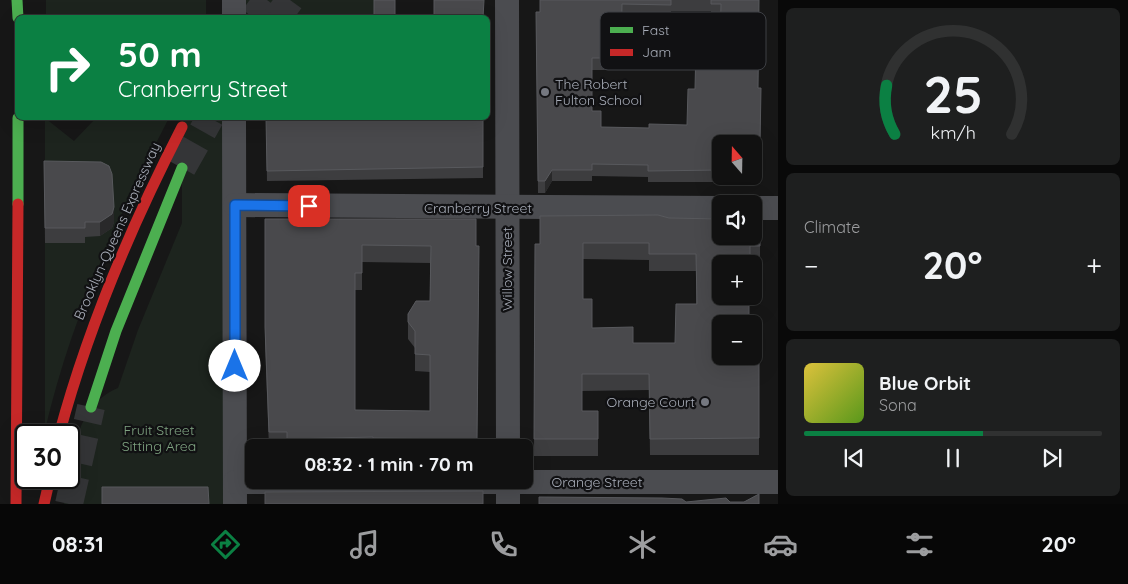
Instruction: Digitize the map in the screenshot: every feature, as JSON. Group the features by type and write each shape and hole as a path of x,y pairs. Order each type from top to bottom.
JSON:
{"main road":[{"path":"18,0 18,15"},
{"path":"16,504 18,120"},
{"name":"Brooklyn-Queens Expressway","path":"62,424 95,316 146,198 182,127"},
{"path":"91,407 119,322 182,168"},
{"path":"44,504 47,489"}],"street":[{"path":"234,0 234,15"},
{"name":"Willow Street","path":"507,0 508,439"},
{"path":"234,120 235,493"},
{"name":"Cranberry Street","path":"235,205 712,208"},
{"path":"762,208 778,208"},
{"name":"Orange Street","path":"533,488 778,482"},
{"name":"Orange Street","path":"235,493 508,489"}],"green space":[{"path":"46,0 206,0 206,15 46,15"},
{"path":"245,0 375,0 374,15 245,15"},
{"path":"45,120 74,141 94,120 168,120 131,193 97,270 68,348 47,424 45,424"},
{"name":"Fruit Street Sitting Area","path":"182,120 225,120 226,504 64,504 66,489 80,489 80,430 83,422 103,396 118,388 138,330 182,223"}],"building":[{"path":"374,0 395,0 395,15 374,15"},
{"path":"434,0 484,0 483,15 434,15"},
{"path":"540,0 671,0 671,5 622,4 622,12 600,12 600,58 592,58 592,111 601,111 601,127 649,128 649,124 687,125 688,89 695,89 695,70 758,70 758,88 761,88 760,135 712,135 712,170 648,171 648,165 592,164 592,170 552,170 545,181 538,181 536,12 540,12"},
{"path":"711,0 759,0 759,12 721,12 721,4 711,4"},
{"path":"266,120 483,120 483,167 267,171"},
{"path":"44,161 101,162 109,166 112,174 114,207 112,214 100,222 85,222 85,228 45,228"},
{"path":"658,215 669,218 712,219 712,245 760,245 750,246 750,255 712,255 712,305 749,305 749,315 712,315 712,365 759,365 759,438 650,439 649,374 582,374 582,411 598,411 598,439 534,439 535,244 540,244 540,216","holes":["583,243 649,243 649,254 696,254 697,304 676,304 675,343 633,343 633,327 592,328 592,299 583,299"]},
{"path":"265,219 476,219 476,246 479,246 477,439 373,437 287,439 287,432 269,432 265,327","holes":["362,245 431,246 430,301 416,301 408,314 408,322 415,331 415,354 430,355 430,411 355,410 355,273 362,273"]},
{"path":"102,487 208,487 209,504 102,504"},
{"path":"483,491 483,504 265,504 265,492"},
{"path":"759,494 759,504 539,504 539,497 662,498 682,499 686,502 726,498 730,502 744,502"}],"tunnel":[{"path":"256,15 267,0"},
{"path":"279,15 290,0"},
{"path":"182,168 209,120"},
{"path":"69,504 91,407"}],"traffic: fast":[{"path":"17,0 18,15"},
{"path":"18,120 18,204"},
{"path":"91,407 116,331 182,168"}],"traffic: jam":[{"path":"62,424 83,355 112,278 145,202 182,127"},
{"path":"16,504 18,204"},
{"path":"44,504 47,489"}],"place":[{"name":"The Robert Fulton School","path":"545,92"},
{"name":"Orange Court","path":"705,402"}],"route":[{"path":"235,366 235,205 309,206"}]}
